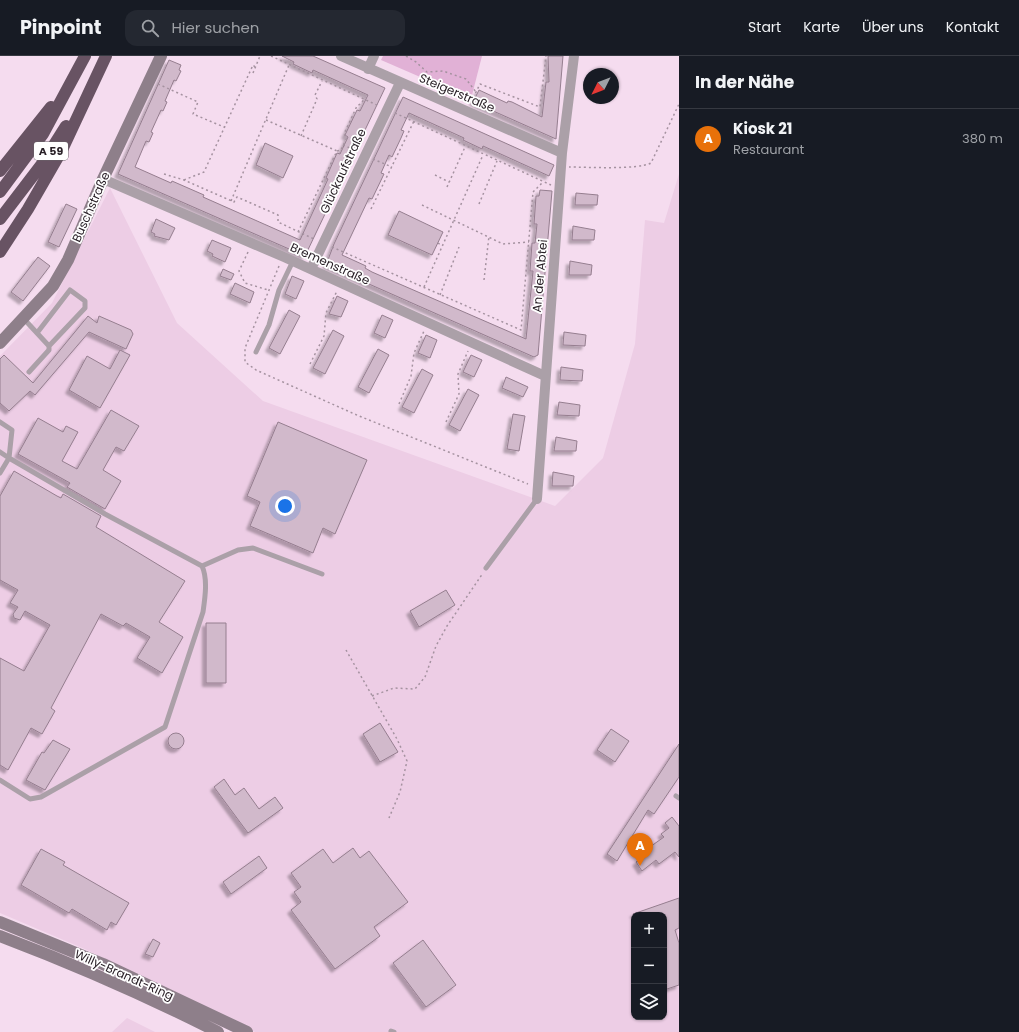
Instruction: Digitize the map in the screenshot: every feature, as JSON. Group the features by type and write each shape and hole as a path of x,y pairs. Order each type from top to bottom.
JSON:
{"highway":[{"name":"A 59","path":"0,192 42,134 85,56"},
{"name":"A 59","path":"0,219 42,164 95,79 106,56"},
{"path":"0,171 75,76"},
{"path":"0,252 28,209 62,150 95,79"}],"main road":[{"name":"Buschstraße","path":"0,343 24,319 53,286 61,273 161,56"},
{"name":"Willy-Brandt-Ring","path":"0,922 102,964 247,1032"},
{"name":"Willy-Brandt-Ring","path":"0,936 100,976 179,1012 218,1032"}],"street":[{"name":"Steigerstraße","path":"341,56 562,154"},
{"path":"368,69 374,56"},
{"name":"An der Abtei","path":"536,499 562,154 574,56"},
{"name":"Glückaufstraße","path":"311,269 400,83"},
{"name":"Bremenstraße","path":"103,179 311,269 545,376"}],"lane":[{"path":"256,352 269,325 288,259"},
{"path":"29,372 49,350 49,346 84,308 85,301 70,290 37,332"},
{"path":"24,319 49,346"},
{"path":"0,422 12,430 9,458 0,473"},
{"path":"0,452 105,514 202,566 205,578 203,612 165,727 41,797 30,799 0,780"},
{"path":"486,568 536,499"},
{"path":"202,566 238,550 253,548 322,574"}],"path":[{"path":"253,73 260,56"},
{"path":"271,56 322,81 414,121 465,147 560,189"},
{"path":"406,56 416,62 427,72 443,70 466,79 476,92"},
{"path":"466,111 480,84 540,107 546,56"},
{"path":"184,180 204,172 253,65 256,67"},
{"path":"231,201 289,65"},
{"path":"150,80 198,102 193,114 224,127"},
{"path":"301,136 317,99 315,95 322,81"},
{"path":"298,232 337,151 341,150 347,138 344,134 357,106 364,98"},
{"path":"562,168 647,165 651,163 655,158 679,104"},
{"path":"266,120 337,151"},
{"path":"371,209 414,121"},
{"path":"343,145 392,167"},
{"path":"447,187 465,147"},
{"path":"424,287 441,245 483,155"},
{"path":"479,204 497,161"},
{"path":"164,174 184,180 234,202 237,197 278,215 278,222 298,232 521,330 533,192 544,182"},
{"path":"435,175 449,182"},
{"path":"422,205 503,244 529,242"},
{"path":"484,280 489,236"},
{"path":"252,243 239,271 246,283 268,290"},
{"path":"440,295 459,247"},
{"path":"288,259 268,290 245,348 245,362 256,370 359,416 525,483 538,486"},
{"path":"310,364 324,336 326,313 341,283"},
{"path":"399,404 411,376 414,353 428,322"},
{"path":"446,422 459,394 458,374 472,342"},
{"path":"372,696 394,688 415,689 425,678 436,646 447,626 486,568"},
{"path":"346,650 397,739 407,761 400,792 389,818"}],"shaded area":[{"path":"383,56 482,56 471,99 381,60"},
{"path":"679,174 679,1032 255,1032 87,950 0,913 0,356 52,303 110,188 177,323 263,401 555,506 603,458 635,344 645,220 664,223"},
{"path":"127,1018 155,1032 112,1032"}],"building":[{"path":"282,56 313,56 385,88 305,256 118,174 169,60 181,65 179,70 181,71 176,81 174,80 165,101 167,102 163,111 161,110 151,132 153,133 149,142 146,141 135,167 171,183 172,181 204,195 203,197 300,240 328,179 326,178 337,153 340,154 348,137 345,135 357,110 360,111 368,95 313,70 312,73 293,64 294,62"},
{"path":"548,56 563,56 556,139 473,102 479,90 507,103 508,101 512,102 542,117 546,82 549,82"},
{"path":"403,97 554,165 549,176 483,146 482,149 463,140 464,138 409,113 401,130 404,131 401,138 392,157 389,155 381,173 384,174 372,199 369,198 342,255 366,266 365,268 372,272 526,339 533,271 530,271 532,243 535,243 537,224 534,224 536,196 539,196 540,190 552,191 538,355 534,357 326,265 334,244"},
{"path":"265,143 293,156 283,178 256,165"},
{"path":"576,193 598,195 597,205 575,205"},
{"path":"66,204 77,209 59,247 48,242"},
{"path":"399,211 443,232 432,255 388,235"},
{"path":"156,219 175,228 169,240 154,236 155,234 151,232"},
{"path":"573,226 595,230 594,240 572,240"},
{"path":"212,240 231,248 225,262 212,256 213,254 207,251"},
{"path":"38,257 50,266 23,301 11,292"},
{"path":"570,261 592,265 591,275 569,275"},
{"path":"223,269 234,274 231,280 220,276"},
{"path":"292,276 304,281 296,299 285,294"},
{"path":"235,283 254,292 250,303 230,294"},
{"path":"337,296 348,301 341,317 329,314"},
{"path":"289,310 300,316 280,354 269,348"},
{"path":"382,315 393,320 385,338 374,333"},
{"path":"88,316 97,323 99,316 131,330 133,334 126,349 89,332 35,395 30,391 9,411 0,403 0,359 4,355 33,383"},
{"path":"333,330 344,336 325,374 313,368"},
{"path":"564,332 586,335 585,346 563,345"},
{"path":"426,335 437,340 430,358 418,353"},
{"path":"378,349 389,355 369,393 358,387"},
{"path":"120,350 130,355 100,408 69,390 87,356 110,369"},
{"path":"471,355 482,360 474,377 463,372"},
{"path":"561,367 583,370 582,381 560,380"},
{"path":"422,369 433,375 414,413 402,407"},
{"path":"506,377 528,387 523,397 502,388"},
{"path":"468,389 479,395 460,431 449,425"},
{"path":"559,402 580,405 579,416 557,415"},
{"path":"111,410 139,426 124,451 116,447 103,470 121,481 105,509 67,487 70,483 18,454 38,418 63,432 66,426 78,432 62,461 77,469"},
{"path":"513,414 525,416 519,451 507,449"},
{"path":"278,422 367,460 335,534 323,528 313,553 250,526 260,502 247,496"},
{"path":"556,437 577,441 576,451 554,451"},
{"path":"14,471 57,496 61,498 63,494 101,516 96,527 185,581 159,622 183,637 162,673 137,658 150,637 126,623 123,626 101,614 51,708 55,711 42,734 31,728 8,770 0,765 0,658 24,671 50,625 25,611 20,620 14,618 13,614 18,607 10,603 18,590 0,580 0,496"},
{"path":"553,472 574,476 573,486 552,486"},
{"path":"446,590 455,605 419,627 410,611"},
{"path":"206,623 226,623 226,683 206,683"},
{"path":"380,723 398,752 380,762 363,734"},
{"path":"611,729 629,741 615,762 597,750"},
{"path":"173,733 179,733 184,738 182,747 179,749 173,749 168,744 168,738"},
{"path":"53,740 70,749 45,790 26,780 42,752 44,753"},
{"path":"679,744 679,777 654,814 648,810 617,861 607,854"},
{"path":"224,779 235,795 244,788 259,809 275,797 283,808 248,833 214,787"},
{"path":"672,817 679,826 679,857 675,852 659,864 656,860 642,871 636,862 650,853 647,849 664,837 661,834 669,828 665,823"},
{"path":"353,848 360,858 369,851 408,902 374,927 380,936 335,969 291,910 301,902 294,892 301,887 291,873 323,849 333,863"},
{"path":"41,849 65,862 63,865 129,903 116,925 111,922 107,930 72,909 69,913 21,885"},
{"path":"259,856 267,868 231,894 223,882"},
{"path":"679,898 679,928 675,930 679,943 679,985 667,989 667,912 639,912"},
{"path":"153,939 160,943 153,957 145,954"},
{"path":"423,940 456,985 426,1007 393,963"}],"place":[{"name":"Kiosk 21","path":"640,866"}]}
